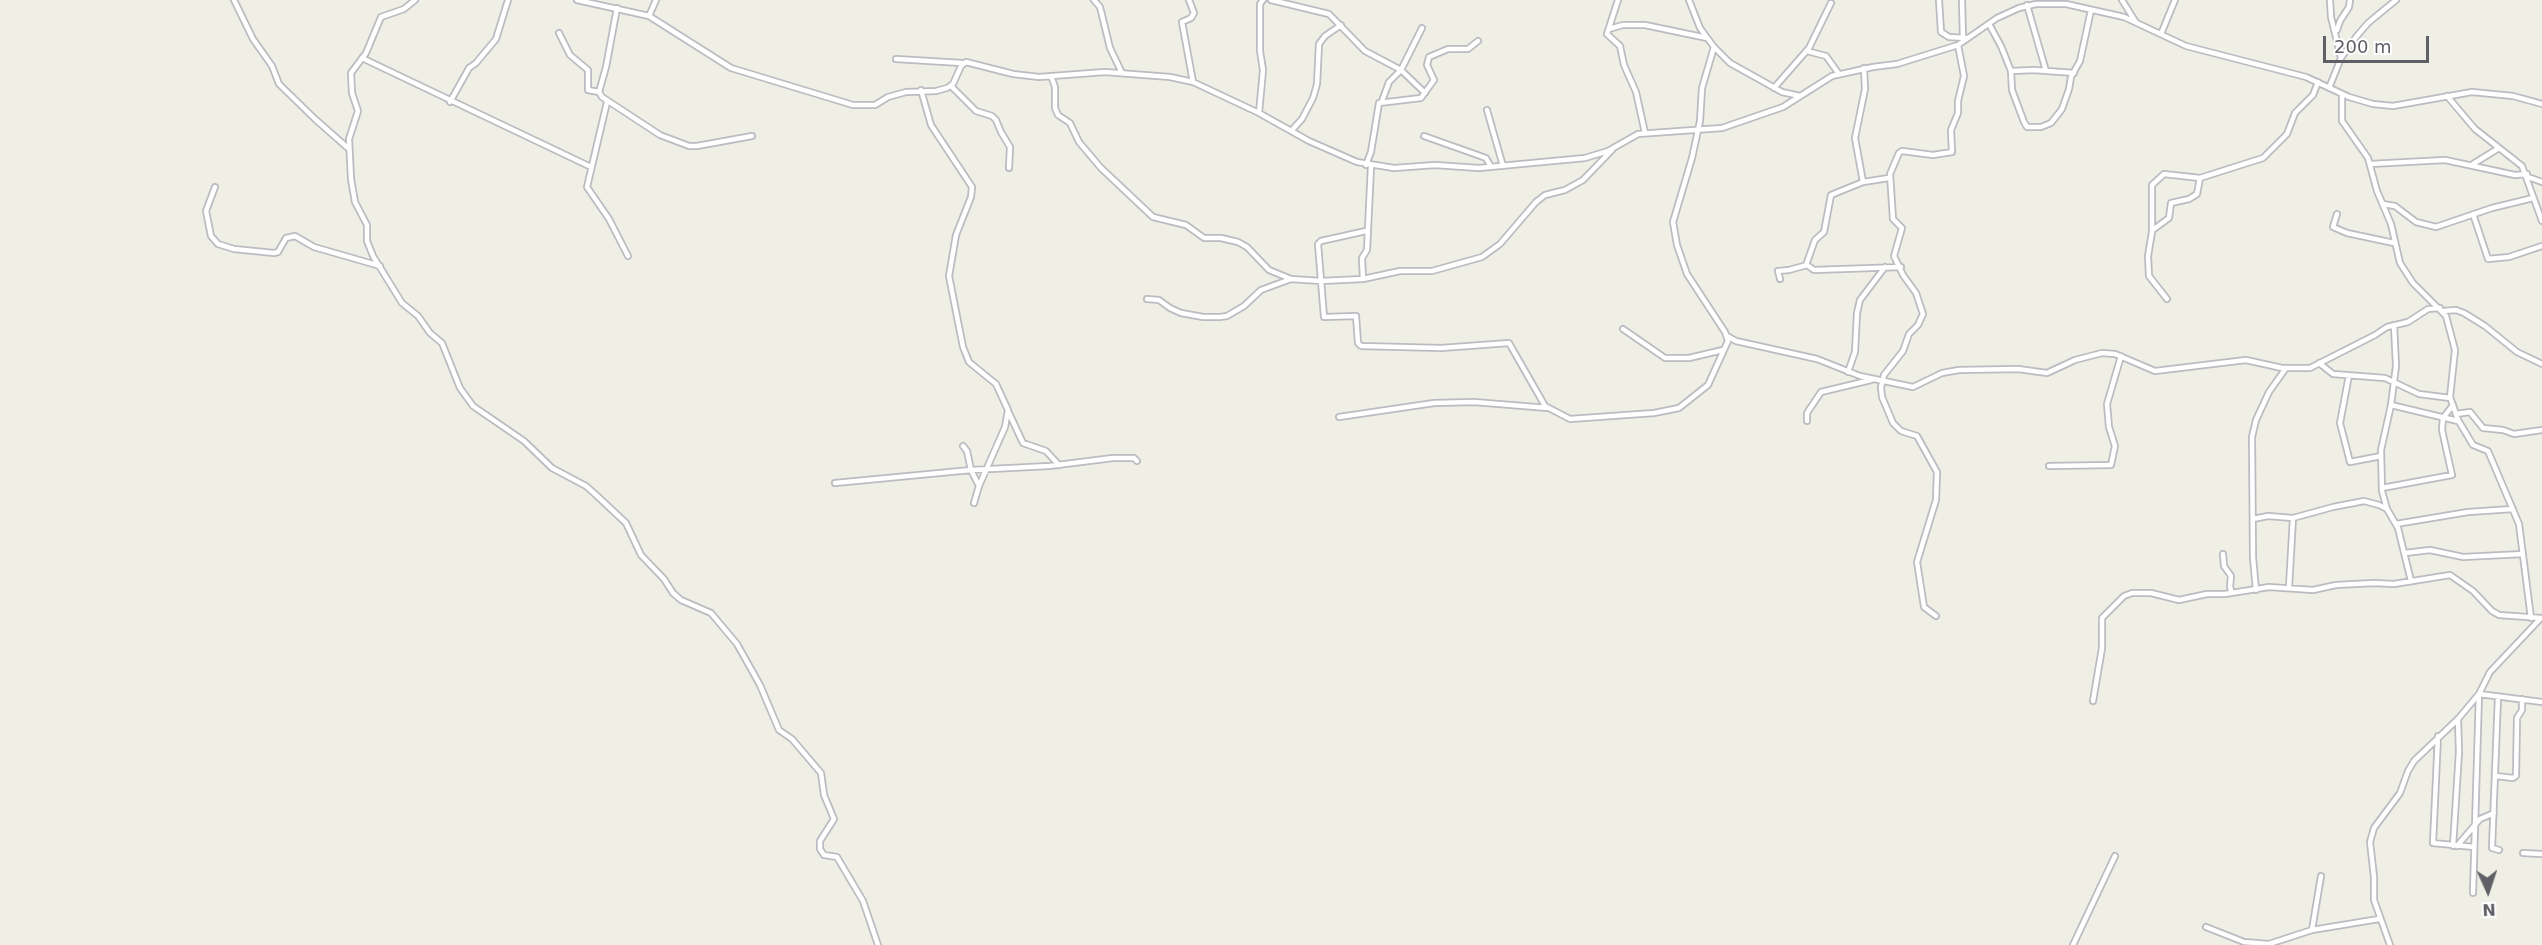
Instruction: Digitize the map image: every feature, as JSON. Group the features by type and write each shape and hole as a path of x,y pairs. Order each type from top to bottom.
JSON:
{"street":[{"path":"234,0 253,39 272,66 279,84 349,149"},
{"path":"415,0 404,9 381,17 362,58 351,73 352,93 358,111 349,139 349,149 355,202 367,225 367,240 404,306 418,316 430,333 442,343 460,388 473,406 524,441 552,468 586,486 595,494 626,523 644,559 664,579 673,593 681,600 711,613 737,644 760,685 779,730 797,743 821,773 824,795 834,819 820,841 820,849 824,855 835,856 858,894 867,909 878,945"},
{"path":"450,102 469,68 479,61 496,39 508,0"},
{"path":"578,0 649,16 731,68 853,105 874,105 888,97 921,90 936,91 951,86 962,63"},
{"path":"649,16 656,0"},
{"path":"1094,0 1100,7 1110,48 1122,73"},
{"path":"1189,0 1194,13 1192,17 1182,22 1193,82"},
{"path":"1259,113 1263,70 1260,51 1260,4 1263,0"},
{"path":"1271,0 1329,14 1365,51 1401,70 1425,93"},
{"path":"1618,0 1608,36 1620,46 1624,65 1636,92 1645,134"},
{"path":"1689,0 1698,24 1707,38 1736,68 1774,88 1800,96"},
{"path":"1939,0 1941,32 1949,37 1970,38"},
{"path":"1962,0 1963,39"},
{"path":"2122,0 2135,21"},
{"path":"2161,34 2175,0"},
{"path":"2330,0 2331,17 2337,33 2341,58"},
{"path":"2337,33 2350,0"},
{"path":"2329,88 2341,58 2368,23 2396,0"},
{"path":"1774,88 1808,51 1831,3"},
{"path":"1051,76 1055,87 1054,108 1058,114 1070,123 1078,141 1101,168 1153,218 1186,225 1205,238 1221,238 1238,242 1247,247 1269,270 1291,279 1321,281 1363,279 1403,270 1437,270 1489,253 1536,202 1545,195 1564,190 1583,180 1613,148 1630,136 1722,128 1773,111 1820,82 1839,74 1897,64 1958,45 1989,24 2027,5 2063,3 2135,21 2195,49 2306,77 2362,102 2386,106 2479,92 2513,96 2542,104"},
{"path":"2027,5 2046,71"},
{"path":"598,92 606,68 616,8"},
{"path":"1989,24 2012,71 2014,95 2026,126 2043,127 2055,118 2063,105 2069,89 2070,77 2080,61 2091,10"},
{"path":"1292,130 1302,119 1313,98 1317,84 1319,44 1325,36 1341,25"},
{"path":"1609,29 1623,25 1645,25 1707,38"},
{"path":"1363,279 1362,258 1367,250 1366,231 1372,184 1369,166 1377,107 1382,101 1389,82 1401,70 1422,28"},
{"path":"559,33 570,55 588,70 588,90 598,92 607,102 660,135 689,146 752,136"},
{"path":"1382,101 1418,98 1425,93 1434,80 1427,65 1429,57 1448,49 1468,49 1478,41"},
{"path":"1936,616 1924,607 1917,562 1936,500 1937,472 1917,436 1901,431 1891,421 1882,397 1882,381 1903,351 1909,334 1918,325 1923,314 1916,293 1903,275 1894,253 1902,228 1893,219 1889,178 1899,153 1902,151 1933,155 1952,152 1951,130 1958,113 1958,101 1964,76 1958,45"},
{"path":"1366,231 1318,242 1324,317 1356,316 1358,343 1361,346 1441,348 1509,343 1537,389 1542,403 1572,420 1677,409 1708,385 1728,343 1727,336 1687,274 1674,233 1674,218 1691,165 1702,88 1714,47"},
{"path":"1808,51 1826,56 1839,74"},
{"path":"362,58 450,102 591,167"},
{"path":"896,59 972,62 1013,74 1051,76 1122,73 1170,77 1193,82 1259,113 1309,141 1369,166 1491,167 1585,158 1613,148"},
{"path":"1863,182 1854,138 1865,89 1864,68"},
{"path":"2012,71 2025,69 2074,73"},
{"path":"2167,299 2149,276 2148,256 2152,232 2151,188 2154,181 2166,174 2200,178 2263,158 2287,134 2295,113 2311,98 2318,82"},
{"path":"951,86 976,111 992,116 996,120 1011,147 1009,168"},
{"path":"921,90 931,125 972,187 971,199 956,235 949,276 963,347 969,362 996,384 1023,443 1046,451 1059,465"},
{"path":"2342,94 2342,122 2370,164 2376,188 2391,224 2400,263 2413,284 2442,309 2455,349 2450,398 2459,422 2475,447 2488,451 2520,526 2531,618"},
{"path":"2450,95 2473,127 2518,161 2527,176 2542,221"},
{"path":"607,102 591,167 588,190 609,219 628,256"},
{"path":"1487,110 1503,166"},
{"path":"1424,136 1486,158 1491,167"},
{"path":"2472,165 2499,148"},
{"path":"2370,164 2445,160 2527,176 2542,182"},
{"path":"1806,265 1815,240 1824,232 1831,195 1863,182 1889,178"},
{"path":"2152,232 2156,226 2169,218 2170,203 2187,200 2198,194 2200,178"},
{"path":"215,187 206,211 211,236 218,244 234,249 274,253 278,252 286,238 296,236 314,247 380,266"},
{"path":"2383,204 2395,206 2414,221 2435,227 2533,198"},
{"path":"2337,214 2333,227 2347,233 2394,243"},
{"path":"2474,214 2488,259 2509,257 2542,246"},
{"path":"1780,279 1778,271 1806,265 1814,270 1900,267"},
{"path":"1848,372 1855,352 1857,310 1860,300 1885,267"},
{"path":"1147,299 1159,300 1181,313 1220,317 1244,306 1261,290 1291,279"},
{"path":"1727,336 1743,343 1817,359 1848,372 1913,387 1942,373 1970,369 2018,369 2044,374 2091,354 2109,353 2121,356 2152,371 2246,360 2286,368 2310,368 2394,325 2408,322 2428,309 2442,309 2464,313 2485,326 2520,354 2542,364"},
{"path":"2394,325 2396,353 2394,381 2391,405 2382,437 2382,489 2386,509 2396,524 2411,581"},
{"path":"1623,329 1665,358 1689,358 1724,350"},
{"path":"2049,465 2111,465 2115,446 2109,427 2107,404 2121,356"},
{"path":"2319,363 2332,374 2394,381 2422,395 2450,398"},
{"path":"2256,590 2252,437 2256,420 2269,392 2286,368"},
{"path":"2349,375 2340,423 2350,462 2353,464 2381,456"},
{"path":"1807,421 1807,413 1821,392 1874,379"},
{"path":"1339,417 1434,403 1474,402 1548,408"},
{"path":"2391,405 2459,422"},
{"path":"2382,489 2452,474 2443,434 2443,418 2453,405"},
{"path":"975,503 979,486 1005,427 1008,410"},
{"path":"2456,414 2470,412 2483,428 2499,429 2514,434 2542,430"},
{"path":"963,446 967,451 971,470 979,486"},
{"path":"836,483 971,470 1059,465 1113,458 1134,458 1137,461"},
{"path":"2253,519 2268,516 2294,518 2364,501 2386,509"},
{"path":"2396,524 2468,512 2513,509"},
{"path":"2289,587 2294,518"},
{"path":"2405,553 2430,550 2463,557 2523,554"},
{"path":"2223,554 2224,566 2231,576 2232,593"},
{"path":"2093,700 2102,648 2102,618 2124,596 2145,592 2179,600 2210,594 2289,587 2316,590 2336,585 2394,584 2453,575 2474,591 2494,612 2541,618"},
{"path":"2390,945 2374,900 2371,834 2382,814 2400,793 2414,761 2458,719 2479,694 2490,672 2541,618"},
{"path":"2479,694 2542,703"},
{"path":"2473,893 2479,694"},
{"path":"2498,697 2493,848 2499,850"},
{"path":"2496,776 2513,778 2516,776 2517,717 2522,710 2522,699"},
{"path":"2455,846 2458,719"},
{"path":"2438,736 2433,843 2474,847"},
{"path":"2455,846 2482,818 2494,813"},
{"path":"2454,837 2464,836"},
{"path":"2523,853 2542,854"},
{"path":"2073,945 2115,856"},
{"path":"2312,930 2321,876"},
{"path":"2206,927 2236,940 2259,944 2276,943 2312,930 2379,919"}]}
